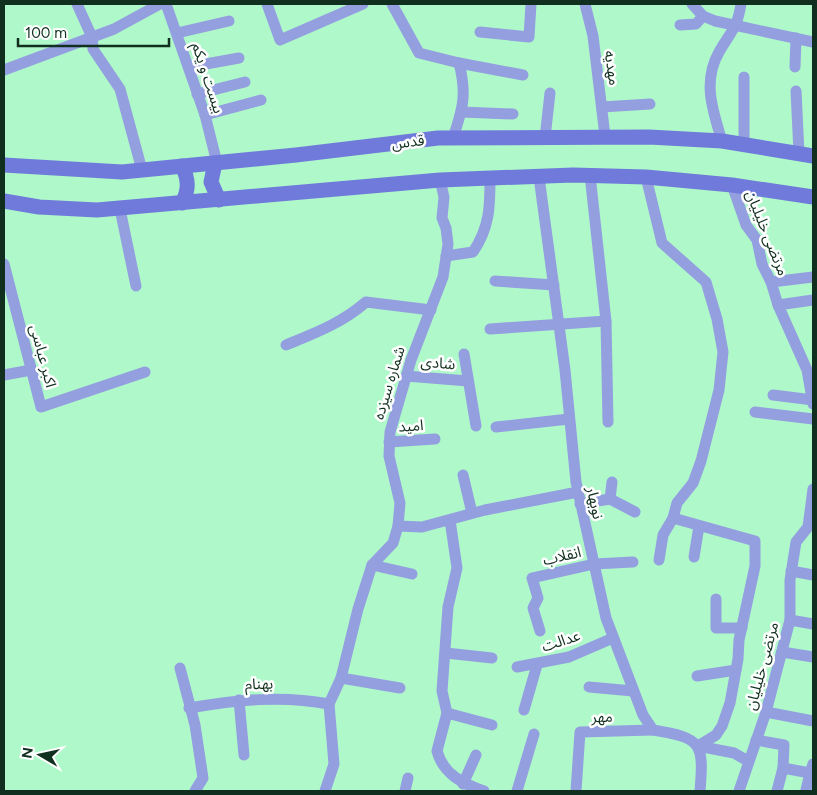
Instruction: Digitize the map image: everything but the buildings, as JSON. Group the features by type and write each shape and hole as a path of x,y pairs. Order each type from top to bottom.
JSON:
{"main road":[{"name":"قدس","path":"4,165 122,172 454,138 605,136 649,136 722,141 806,155"},
{"path":"216,163 211,182 219,200"},
{"path":"182,166 188,182 186,195 182,203"},
{"path":"4,201 39,207 97,210 120,209 440,180 590,175 646,177 732,185 813,196"}],"street":[{"path":"77,4 92,37 93,49 120,89 142,170"},
{"path":"4,70 114,29 160,4"},
{"name":"بیست و یکم","path":"166,4 205,115 216,163"},
{"path":"267,4 280,40 363,4"},
{"path":"392,4 419,53 523,76"},
{"path":"480,32 528,37 530,4"},
{"name":"مهدیه","path":"585,4 592,36 605,136"},
{"path":"692,4 703,16 813,42"},
{"path":"722,141 709,98 710,74 718,53 737,24 741,4"},
{"path":"680,26 696,24 703,16"},
{"path":"177,33 229,20"},
{"path":"795,67 796,38"},
{"path":"189,67 239,58"},
{"path":"454,138 462,112 465,85 459,63"},
{"path":"744,77 744,144"},
{"path":"197,94 245,82"},
{"path":"796,90 806,155"},
{"path":"545,138 550,93"},
{"path":"205,115 261,100"},
{"path":"602,107 650,104"},
{"path":"462,112 514,114"},
{"path":"590,175 606,321 608,422"},
{"path":"446,256 474,252 484,236 490,208 490,177"},
{"name":"نوبهار","path":"539,177 559,325 568,419 579,498 606,618 643,715 653,730"},
{"path":"646,177 662,243 706,282 717,319 723,352 719,390 701,461 693,483 677,503 673,518 663,535 658,560"},
{"name":"شماره سیزده","path":"325,791 334,764 329,704 341,678 358,609 372,566 393,543 398,526 400,503 389,456 389,442 395,409 443,277 446,256 446,228 442,218 444,197 440,180"},
{"name":"مرتضی خلیلیان","path":"732,185 746,225 757,240 762,264 772,282 778,306 807,370 813,402"},
{"path":"120,209 136,286"},
{"name":"اکبر عباسی","path":"4,264 42,407 145,372"},
{"path":"772,282 813,277"},
{"path":"495,281 554,285"},
{"path":"778,306 813,300"},
{"path":"286,345 330,327 353,313 366,302 431,310"},
{"path":"490,329 606,321"},
{"path":"464,354 476,426"},
{"path":"4,375 31,370"},
{"name":"شادی","path":"406,376 468,380"},
{"path":"774,395 813,402"},
{"path":"755,412 813,419"},
{"path":"496,427 568,419"},
{"name":"امید","path":"389,442 435,439"},
{"path":"463,476 472,513"},
{"path":"610,499 612,482"},
{"name":"مرتضی خلیلیان","path":"739,791 766,712 790,620 791,571 796,542 810,528 813,490"},
{"path":"398,526 422,527 472,513 579,498 610,499 635,512"},
{"path":"673,518 755,541 755,566 742,628 736,670 722,726 716,735 698,746"},
{"path":"450,520 457,568 448,607 442,691 447,713 437,751 449,772 463,784 484,791"},
{"path":"694,557 699,526"},
{"path":"594,564 633,562"},
{"name":"انقلاب","path":"540,631 533,608 538,598 532,578 594,564"},
{"path":"372,566 412,574"},
{"path":"791,571 813,575"},
{"path":"716,599 716,628 742,628"},
{"path":"790,620 813,624"},
{"name":"عدالت","path":"517,667 538,665 569,657 613,638"},
{"path":"782,652 813,657"},
{"path":"446,653 492,658"},
{"path":"524,710 538,665"},
{"path":"180,668 195,725 203,778 195,791"},
{"path":"697,676 736,670"},
{"path":"341,678 400,688"},
{"path":"589,687 633,691"},
{"name":"بهنام","path":"189,708 239,700 301,699 329,704"},
{"path":"239,700 244,755"},
{"path":"766,712 813,721"},
{"path":"447,713 492,725"},
{"path":"653,730 693,740 698,746 702,760 700,791"},
{"name":"مهر","path":"576,791 580,732 653,730"},
{"path":"517,791 534,734"},
{"path":"756,740 784,745 783,768 777,791"},
{"path":"698,746 734,753 748,761"},
{"path":"463,784 476,755"},
{"path":"783,768 811,768 806,790"},
{"path":"405,791 408,778"}]}
